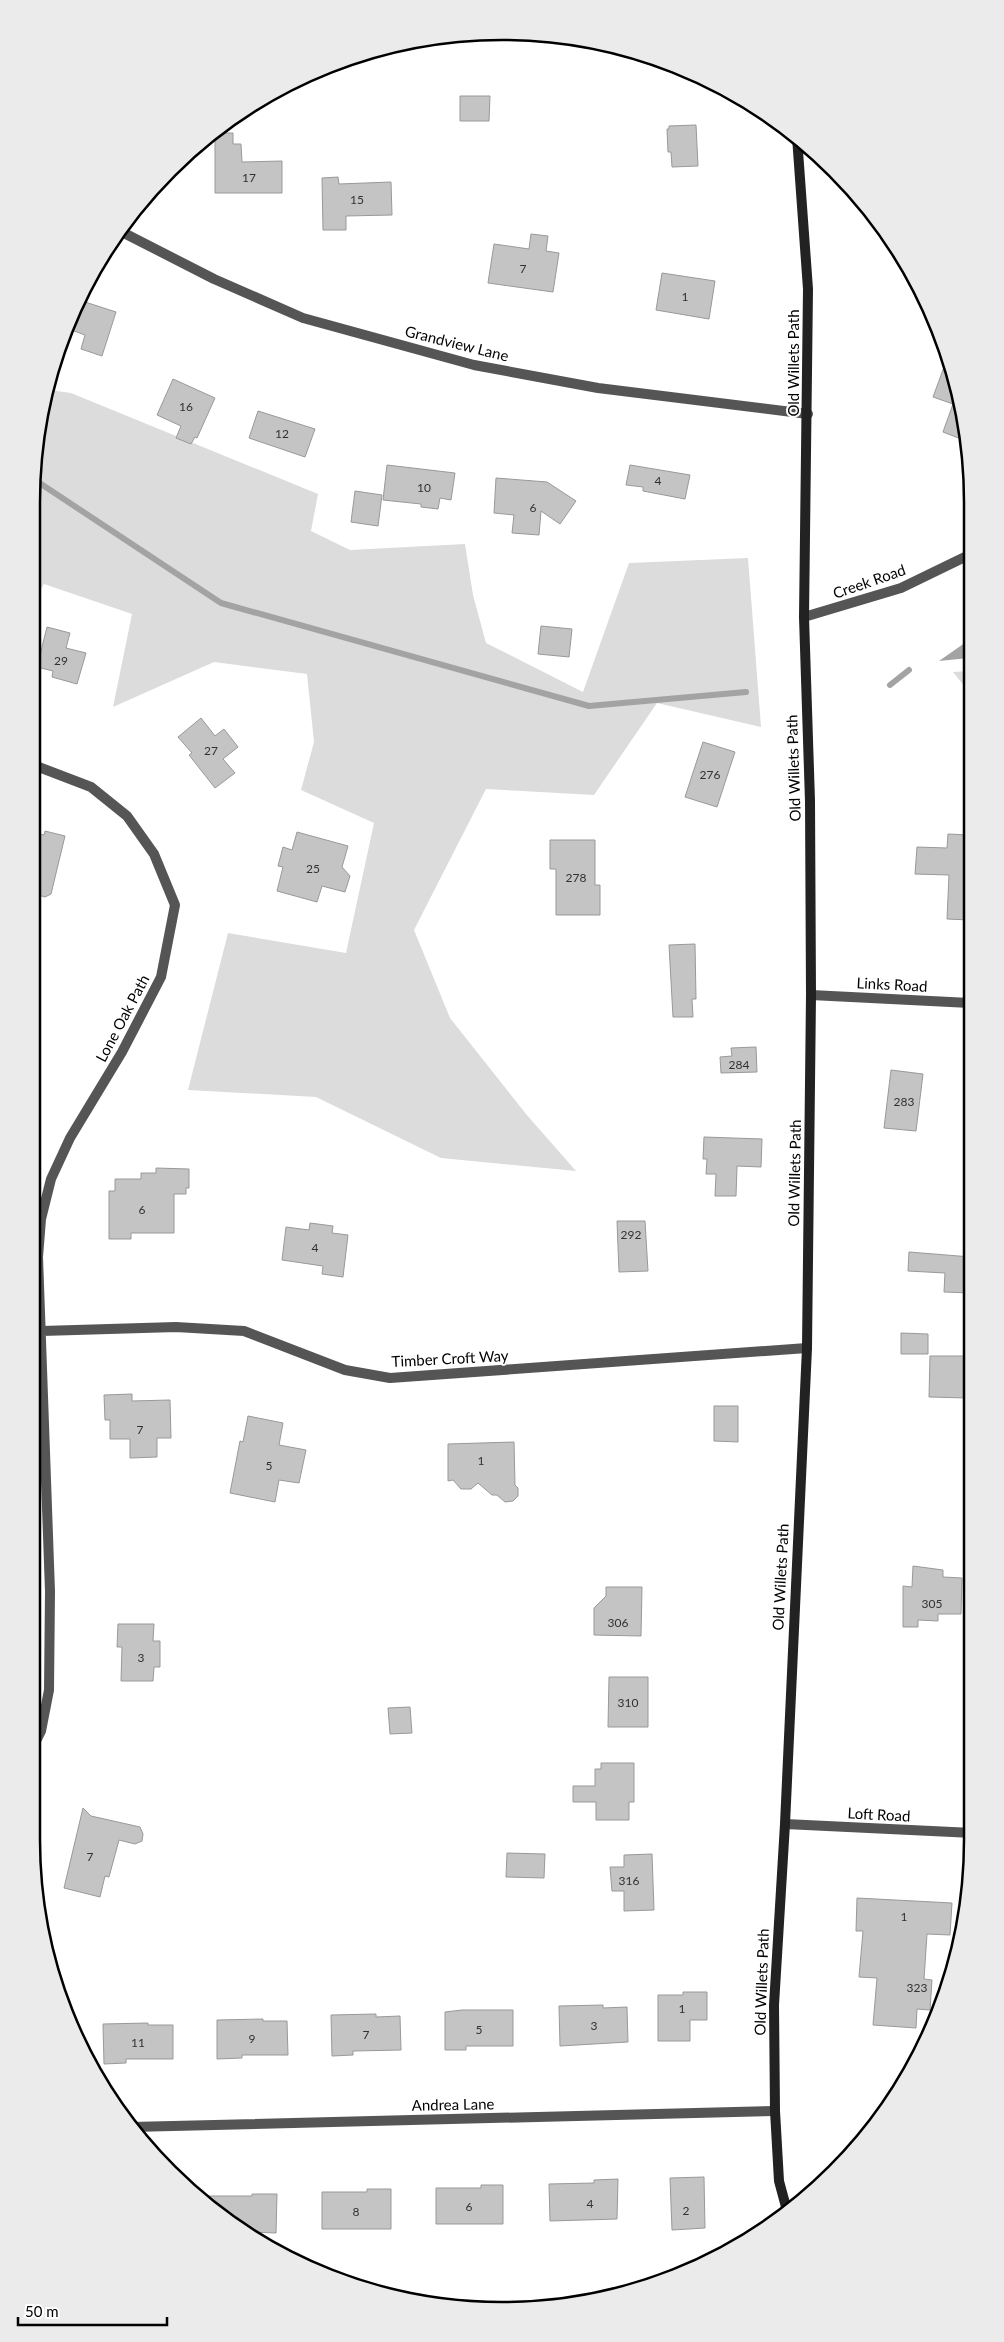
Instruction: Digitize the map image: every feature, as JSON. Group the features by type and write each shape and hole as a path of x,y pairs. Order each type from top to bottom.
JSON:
{"main road":[{"name":"Old Willets Path","path":"785,2205 779,2181 775,2112 774,2005 785,1824 791,1654 807,1348 811,995 810,801 804,617 808,414 808,289 798,147"}],"street":[{"name":"Grandview Lane","path":"126,234 214,279 302,318 465,363 598,388 808,414"},
{"name":"Creek Road","path":"804,617 900,588 964,557"},
{"name":"Lone Oak Path","path":"40,768 91,788 127,816 154,854 175,906 161,977 122,1052 70,1138 51,1179 41,1219 40,1231"},
{"name":"Links Road","path":"811,995 964,1003"},
{"name":"Lone Oak Path","path":"40,1294 50,1591 49,1690 40,1733"},
{"name":"Timber Croft Way","path":"42,1331 176,1327 244,1332 345,1370 390,1378 807,1348"},
{"name":"Loft Road","path":"785,1824 964,1834"},
{"name":"Andrea Lane","path":"140,2127 775,2112"}],"shaded area":[{"path":"54,391 71,393 318,494 311,531 350,550 465,544 473,595 486,643 583,692 629,563 748,558 761,727 657,703 594,795 486,789 414,930 450,1018 526,1114 576,1171 441,1158 316,1097 188,1090 228,933 346,953 374,823 301,790 314,742 307,674 214,662 113,707 132,614 44,584 40,591 41,472 44,442"},
{"path":"964,644 964,658 939,661"},
{"path":"964,671 964,686 953,672"}],"building":[{"path":"460,96 490,96 489,121 460,121"},
{"path":"696,125 698,166 672,167 671,152 668,152 667,129 669,129 669,126"},
{"path":"224,133 233,133 233,144 241,144 242,162 282,161 282,193 215,193 215,140"},
{"path":"338,177 339,184 391,182 392,215 346,216 346,230 323,230 322,178"},
{"path":"531,234 548,236 546,251 559,253 553,292 488,283 494,244 529,249"},
{"path":"662,273 715,281 709,319 656,310"},
{"path":"86,302 116,312 102,356 81,349 85,335 73,331"},
{"path":"944,368 948,382 955,412 959,438 943,432 953,404 933,397"},
{"path":"173,379 215,398 197,438 195,437 191,444 176,438 181,426 157,415"},
{"path":"258,411 315,429 305,457 249,438"},
{"path":"387,465 455,473 451,500 440,498 438,509 421,507 421,504 383,500"},
{"path":"630,465 690,475 685,499 643,491 643,487 626,485"},
{"path":"496,478 547,482 576,501 560,524 541,511 539,535 512,533 514,515 494,513"},
{"path":"355,491 382,495 378,526 351,522"},
{"path":"541,626 572,629 569,657 538,654"},
{"path":"47,627 70,633 66,648 86,653 77,684 52,677 53,671 40,668 40,655"},
{"path":"201,718 215,736 224,729 238,747 223,759 235,773 215,788 189,755 192,753 178,737"},
{"path":"703,742 735,752 717,807 685,797"},
{"path":"45,831 65,836 51,894 45,897 40,896 40,834 44,835"},
{"path":"297,832 348,846 342,867 350,876 345,892 322,886 317,902 277,891 283,867 278,866 283,847 292,850"},
{"path":"948,834 964,835 964,920 947,919 949,875 915,874 917,847 947,848"},
{"path":"550,840 595,840 595,885 600,885 600,915 556,915 556,869 550,869"},
{"path":"695,944 696,999 692,999 693,1017 673,1017 669,945"},
{"path":"756,1047 757,1072 721,1073 720,1057 732,1056 731,1048"},
{"path":"891,1070 923,1074 916,1131 884,1128"},
{"path":"704,1137 762,1139 761,1167 737,1166 736,1196 715,1196 716,1174 706,1174 707,1159 703,1159"},
{"path":"156,1168 189,1169 189,1188 186,1188 186,1194 174,1194 174,1233 131,1233 131,1239 109,1239 109,1191 115,1191 115,1179 141,1179 141,1173 156,1173"},
{"path":"617,1221 645,1221 648,1271 619,1272"},
{"path":"310,1223 333,1226 332,1233 348,1235 343,1277 322,1274 323,1266 282,1260 286,1227 309,1230"},
{"path":"909,1252 964,1256 964,1293 944,1292 945,1273 908,1271"},
{"path":"901,1333 928,1334 928,1354 901,1354"},
{"path":"930,1356 964,1356 964,1398 929,1397"},
{"path":"132,1394 132,1401 170,1400 171,1438 157,1438 157,1457 130,1458 130,1439 110,1439 110,1420 105,1420 104,1395"},
{"path":"714,1406 738,1406 738,1442 714,1441"},
{"path":"248,1416 283,1423 279,1445 306,1450 299,1483 279,1480 275,1502 230,1493 240,1441 243,1442"},
{"path":"514,1442 515,1485 518,1488 518,1496 513,1501 505,1502 497,1495 492,1495 478,1483 471,1489 461,1489 453,1480 448,1481 448,1444"},
{"path":"913,1566 943,1570 943,1577 962,1578 961,1614 938,1614 938,1621 918,1620 918,1627 903,1627 903,1586 912,1587"},
{"path":"606,1587 642,1587 641,1636 594,1635 594,1608 606,1596"},
{"path":"118,1624 154,1624 153,1641 160,1641 160,1667 154,1667 153,1681 121,1681 122,1647 117,1647"},
{"path":"609,1677 648,1677 648,1727 608,1727"},
{"path":"410,1707 412,1733 390,1734 388,1708"},
{"path":"601,1763 634,1763 634,1802 629,1802 629,1820 596,1820 596,1802 573,1802 573,1786 595,1786 595,1769 601,1769"},
{"path":"83,1808 91,1816 140,1827 143,1834 142,1841 135,1844 119,1840 109,1877 105,1876 100,1897 64,1888"},
{"path":"507,1853 545,1854 544,1878 506,1877"},
{"path":"652,1854 654,1910 624,1911 624,1891 612,1891 610,1867 624,1867 624,1855"},
{"path":"857,1898 952,1903 950,1935 927,1934 924,1979 932,1980 930,2010 917,2009 916,2028 873,2025 877,1978 859,1977 863,1931 856,1931"},
{"path":"683,1992 707,1992 707,2020 690,2020 690,2041 658,2041 658,1995 683,1995"},
{"path":"603,2005 603,2008 627,2007 628,2042 560,2046 559,2006"},
{"path":"513,2010 513,2046 466,2046 466,2050 445,2050 445,2012"},
{"path":"376,2014 376,2017 400,2016 401,2050 353,2051 353,2055 332,2056 331,2015"},
{"path":"263,2019 263,2021 287,2021 288,2055 242,2055 242,2058 217,2059 217,2020"},
{"path":"148,2023 148,2025 173,2025 173,2059 126,2059 126,2063 104,2064 103,2024"},
{"path":"704,2177 705,2228 672,2230 670,2178"},
{"path":"618,2179 617,2219 550,2221 549,2184 594,2183 594,2180"},
{"path":"481,2185 503,2185 503,2224 436,2224 436,2188 481,2188"},
{"path":"367,2189 391,2189 391,2229 322,2229 322,2192 367,2192"},
{"path":"252,2194 277,2194 276,2233 259,2232 208,2196 252,2196"}],"waterway":[{"path":"41,484 221,603 589,706 746,692"},
{"path":"890,685 909,670"}]}
